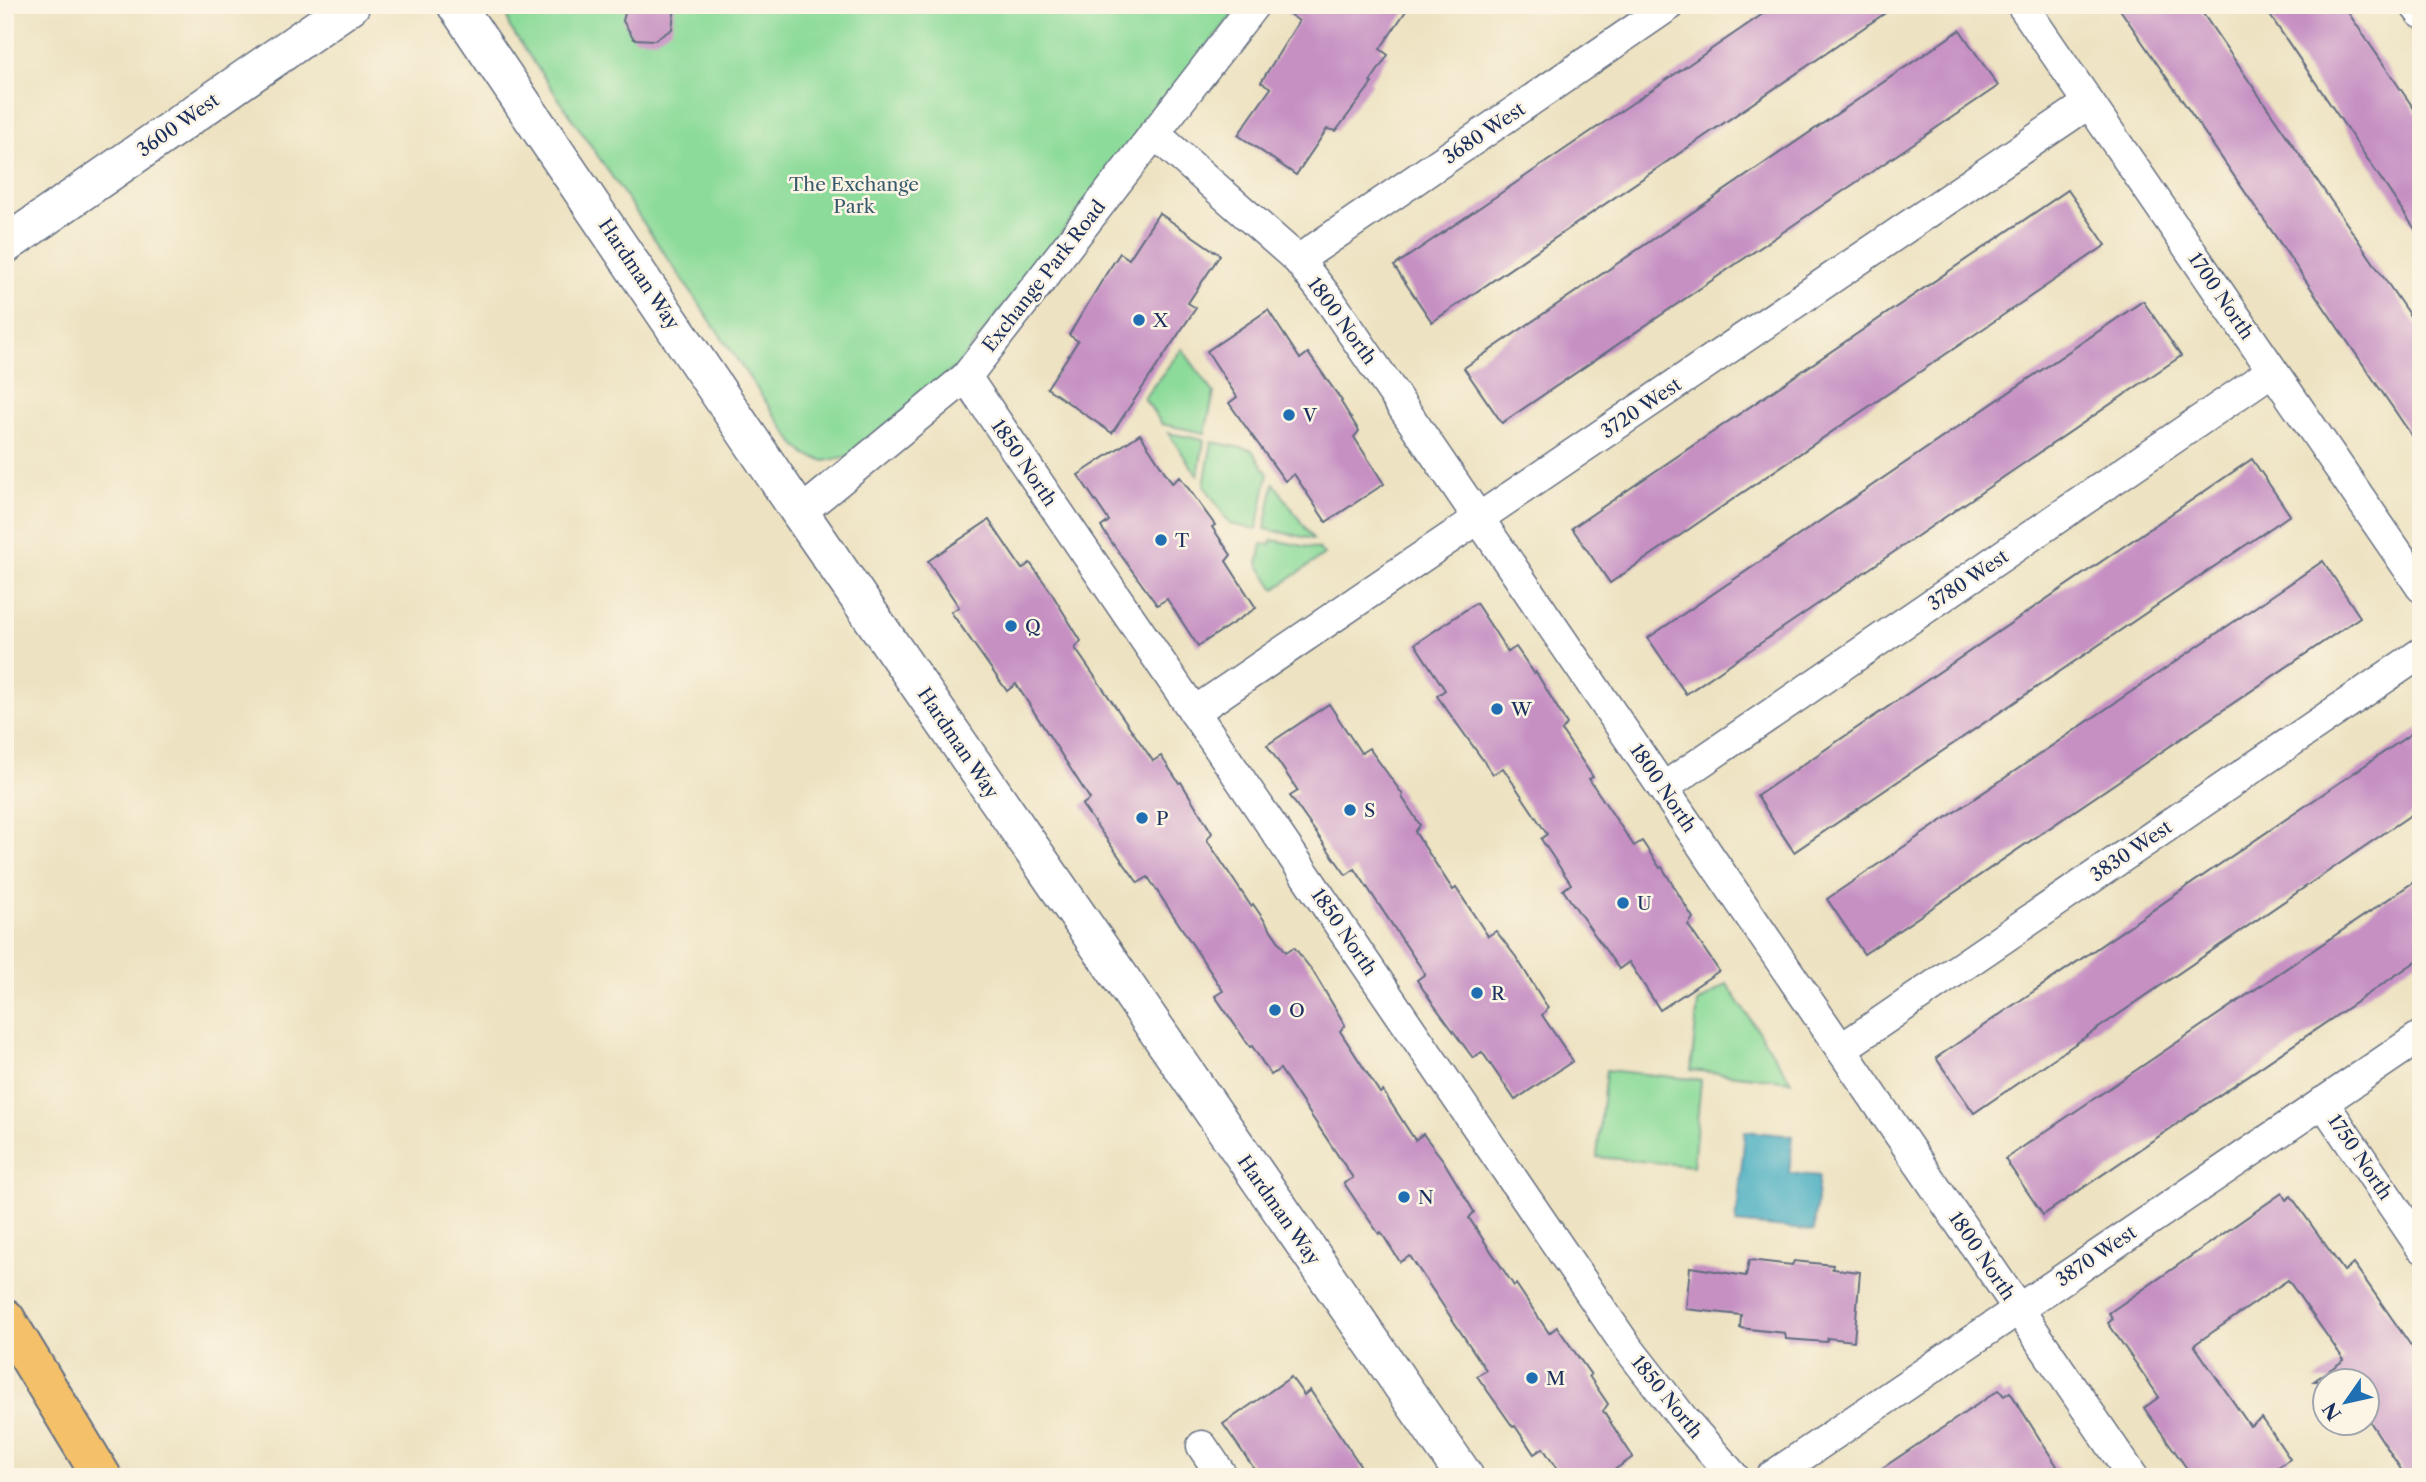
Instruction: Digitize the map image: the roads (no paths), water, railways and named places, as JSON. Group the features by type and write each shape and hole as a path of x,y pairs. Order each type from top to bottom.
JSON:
{"highway":[{"path":"5,1318 102,1477"}],"street":[{"name":"3600 West","path":"5,245 351,5"},
{"name":"Hardman Way","path":"456,5 800,513 1465,1477"},
{"name":"Exchange Park Road","path":"800,513 966,377 1254,5"},
{"name":"3680 West","path":"1298,260 1670,5"},
{"name":"1700 North","path":"2022,5 2421,587"},
{"path":"2415,5 2421,13"},
{"name":"3720 West","path":"1194,712 2089,103"},
{"name":"1800 North","path":"1154,133 1298,260 1331,302 2133,1477"},
{"name":"3780 West","path":"1663,788 2272,371"},
{"name":"1850 North","path":"966,377 1625,1344 1684,1420 1734,1477"},
{"name":"3830 West","path":"1841,1049 2421,653"},
{"name":"3870 West","path":"1771,1477 2421,1036"},
{"name":"1750 North","path":"2323,1102 2421,1247"},
{"path":"1202,1446 1223,1477"}],"water":[{"path":"1745,1131 1793,1136 1789,1173 1819,1176 1814,1231 1736,1223"}],"place":[{"name":"X","path":"1139,320"},
{"name":"V","path":"1289,415"},
{"name":"T","path":"1161,540"},
{"name":"Q","path":"1011,626"},
{"name":"W","path":"1497,709"},
{"name":"S","path":"1350,810"},
{"name":"P","path":"1142,818"},
{"name":"U","path":"1623,903"},
{"name":"R","path":"1477,993"},
{"name":"O","path":"1275,1010"},
{"name":"N","path":"1404,1197"},
{"name":"M","path":"1532,1378"}],"park label":[{"name":"The Exchange Park","path":"854,195"}]}
